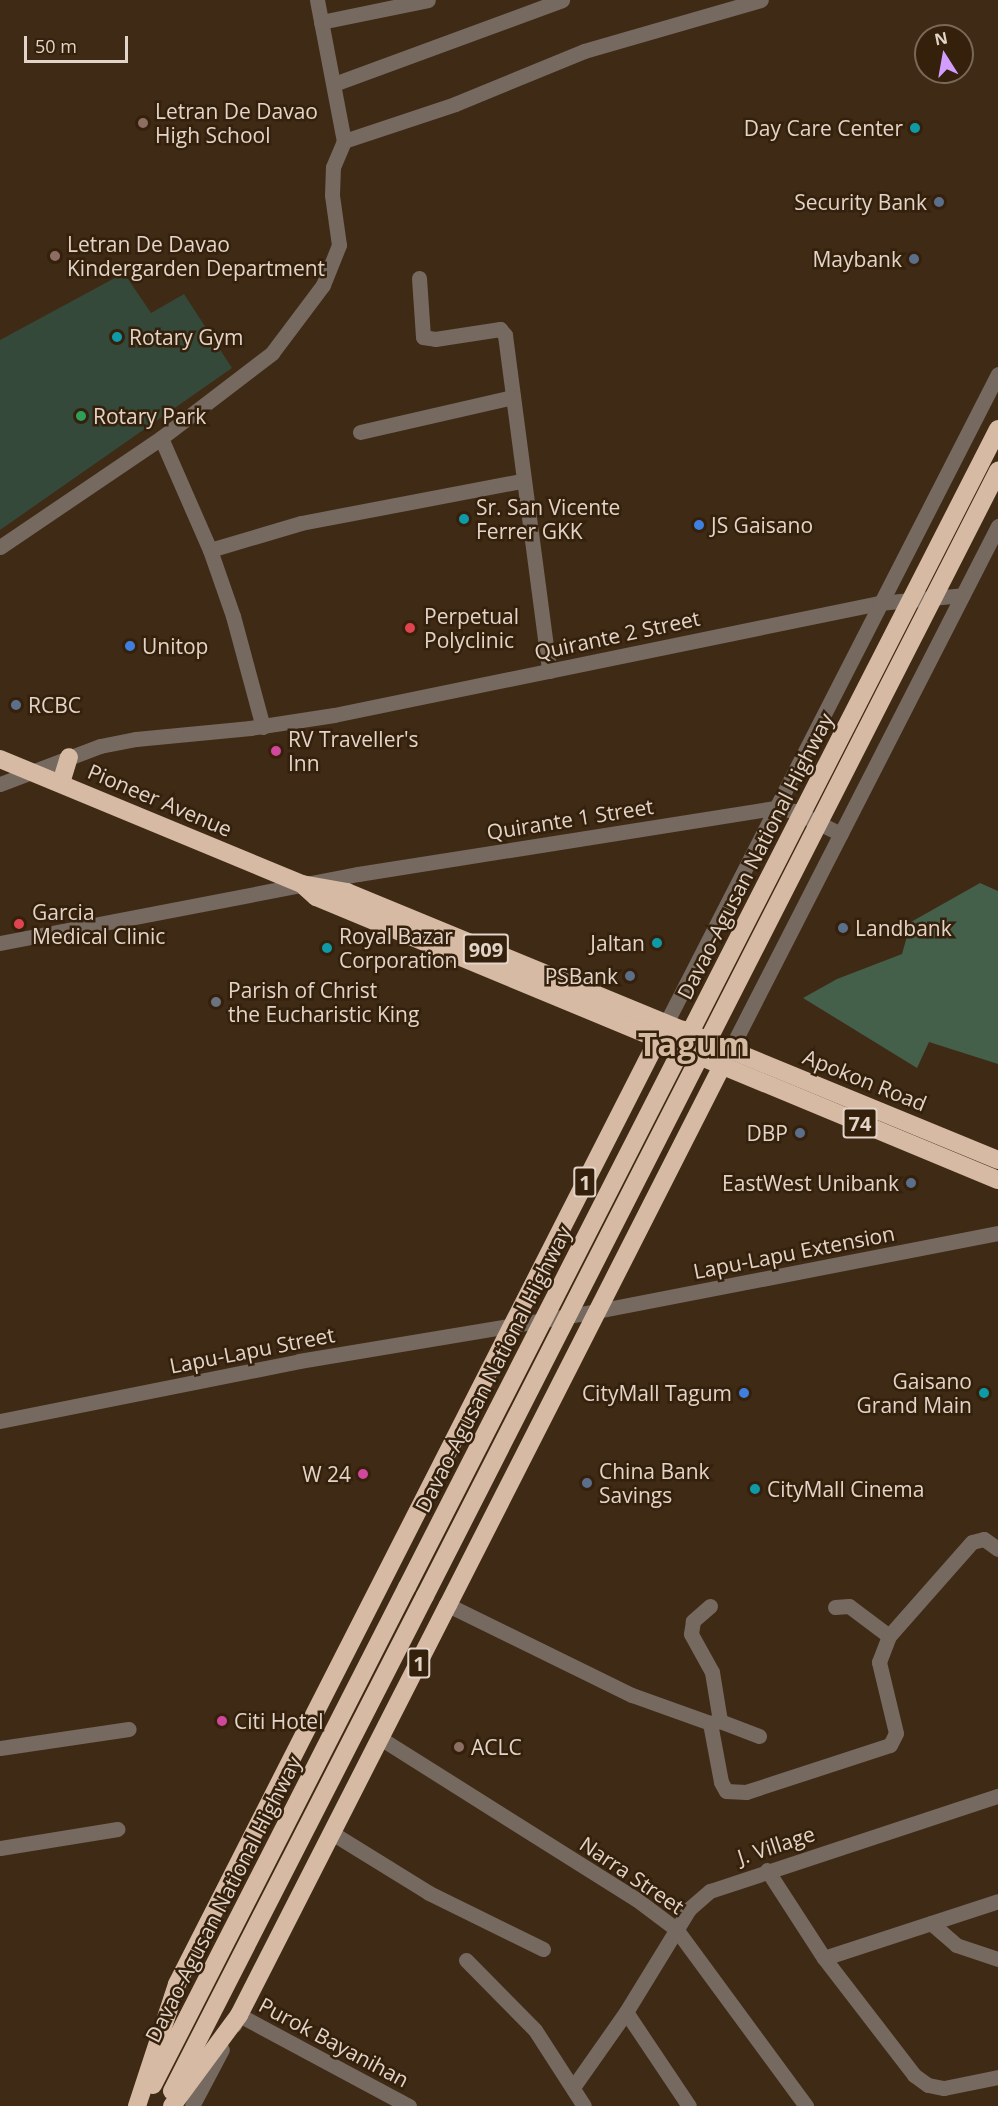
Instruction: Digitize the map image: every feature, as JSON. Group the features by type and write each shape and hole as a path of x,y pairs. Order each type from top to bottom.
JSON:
{"highway":[{"name":"Davao-Agusan National Highway","path":"142,2106 998,429"},
{"name":"Davao-Agusan National Highway","path":"164,2106 998,471"},
{"path":"62,783 69,757"},
{"name":"Pioneer Avenue","path":"0,759 302,884 347,892 718,1054"},
{"name":"Davao-Agusan National Highway","path":"137,2106 177,1984 513,1325 671,1034 790,807"},
{"name":"1","path":"172,2106 239,2015 597,1311 718,1054 832,825"},
{"name":"Apokon Road","path":"718,1054 998,1160"},
{"name":"Apokon Road","path":"718,1054 998,1180"}],"street":[{"path":"0,547 161,438 272,353 323,285 339,245 332,195 333,167 344,141 316,0"},
{"path":"321,22 428,0"},
{"path":"334,84 529,6 562,0"},
{"path":"344,141 455,104 584,51 761,0"},
{"path":"419,278 423,337 503,331 549,671"},
{"path":"998,374 879,603 790,807 832,825 963,595 998,526"},
{"path":"360,432 513,397"},
{"path":"161,438 210,550 233,616 263,727"},
{"path":"210,550 312,521 522,481"},
{"name":"Quirante 2 Street","path":"0,783 36,773 69,757 136,739 263,727 879,603 963,595"},
{"name":"Quirante 1 Street","path":"0,943 302,884 790,807"},
{"name":"Lapu-Lapu Extension","path":"513,1325 597,1311 998,1233"},
{"name":"Lapu-Lapu Street","path":"0,1421 299,1361 513,1325"},
{"path":"710,1606 693,1621 691,1634 712,1672 721,1782 726,1791 736,1793 890,1744 896,1732 879,1662 889,1636 972,1542 984,1539 998,1549"},
{"path":"448,1605 632,1695 759,1736"},
{"path":"835,1607 849,1606 889,1636"},
{"path":"0,1748 129,1729"},
{"name":"Narra Street","path":"380,1738 636,1899 676,1929 806,2106"},
{"name":"J. Village","path":"574,2086 626,2012 689,1909 710,1891 766,1870 998,1796"},
{"path":"0,1848 117,1829"},
{"path":"332,1833 429,1893 543,1949"},
{"path":"766,1870 824,1958 914,2074 928,2085 944,2088 998,2077"},
{"path":"824,1958 998,1901"},
{"path":"931,1923 956,1945 998,1959"},
{"path":"466,1960 535,2030 574,2086 584,2106"},
{"path":"626,2012 689,2106"},
{"path":"192,2106 239,2015"},
{"name":"Purok Bayanihan","path":"239,2015 409,2106"}],"green space":[{"name":"Rotary Park","path":"124,273 151,313 184,294 232,368 0,530 0,340"},
{"path":"980,883 998,891 998,1064 929,1042 917,1068 803,998 837,979 902,954 911,922"}],"place":[{"name":"Letran De Davao High School","path":"143,123"},
{"name":"Day Care Center","path":"915,128"},
{"name":"Security Bank","path":"939,202"},
{"name":"Letran De Davao Kindergarden Department","path":"55,256"},
{"name":"Maybank","path":"914,259"},
{"name":"Rotary Gym","path":"117,337"},
{"name":"Rotary Park","path":"81,416"},
{"name":"Sr. San Vicente Ferrer GKK","path":"464,519"},
{"name":"JS Gaisano","path":"699,525"},
{"name":"Perpetual Polyclinic","path":"410,628"},
{"name":"Unitop","path":"130,646"},
{"name":"RCBC","path":"16,705"},
{"name":"RV Traveller's Inn","path":"276,751"},
{"name":"Garcia Medical Clinic","path":"19,924"},
{"name":"Landbank","path":"843,928"},
{"name":"Jaltan","path":"657,943"},
{"name":"Royal Bazar Corporation","path":"327,948"},
{"name":"PSBank","path":"630,976"},
{"name":"Parish of Christ the Eucharistic King","path":"216,1002"},
{"name":"DBP","path":"800,1133"},
{"name":"EastWest Unibank","path":"911,1183"},
{"name":"CityMall Tagum","path":"744,1393"},
{"name":"Gaisano Grand Main","path":"984,1393"},
{"name":"W 24","path":"363,1474"},
{"name":"China Bank Savings","path":"587,1483"},
{"name":"CityMall Cinema","path":"755,1489"},
{"name":"Citi Hotel","path":"222,1721"},
{"name":"ACLC","path":"459,1747"}],"district":[{"name":"Tagum","path":"694,1044"}]}
